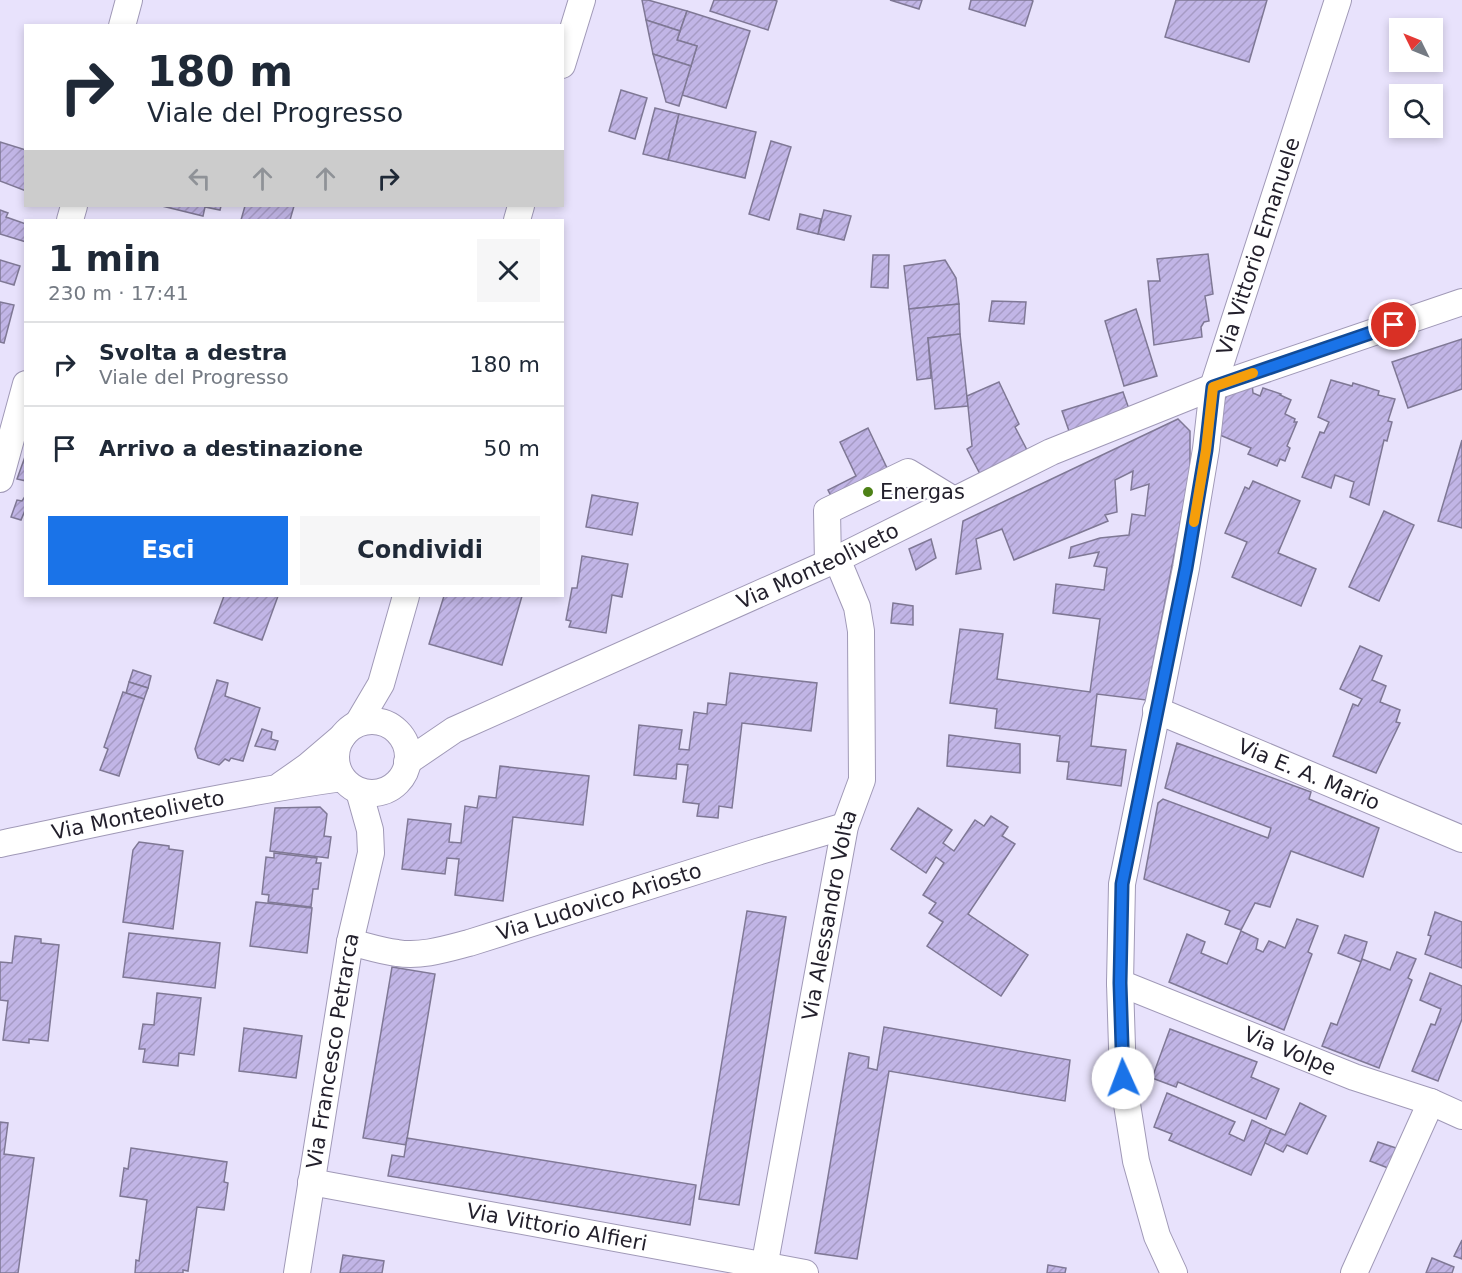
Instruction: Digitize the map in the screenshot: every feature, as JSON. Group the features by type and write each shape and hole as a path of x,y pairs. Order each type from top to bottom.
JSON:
{"street":[{"path":"123,24 129,0"},
{"path":"564,58 582,0"},
{"name":"Via Vittorio Emanuele","path":"1174,1273 1157,1236 1136,1161 1123,1078 1120,983 1122,884 1188,558 1206,450 1213,387 1338,0"},
{"name":"Via Monteoliveto","path":"400,742 454,730 832,561 1051,452 1213,387 1462,302"},
{"path":"0,478 24,391"},
{"path":"832,561 827,511 908,472 954,500"},
{"name":"Via Alessandro Volta","path":"764,1270 845,826 862,780 861,631 857,607 832,561"},
{"path":"381,684 400,742 401,778 384,791 372,793 351,784 337,767 336,754 381,684 406,597"},
{"name":"Via E. A. Mario","path":"1156,710 1462,839"},
{"path":"350,730 378,721 400,742"},
{"name":"Via Monteoliveto","path":"277,787 308,766 350,730"},
{"name":"Via Monteoliveto","path":"0,844 277,787 351,784"},
{"name":"Via Francesco Petrarca","path":"297,1273 350,942 371,853 370,830 351,784"},
{"name":"Via Francesco Petrarca","path":"370,830 384,791"},
{"name":"Via Ludovico Ariosto","path":"350,942 397,953 413,954 444,949 845,826"},
{"name":"Via Volpe","path":"1120,983 1354,1077 1431,1102 1462,1116"},
{"path":"1354,1273 1431,1102"},
{"name":"Via Vittorio Alfieri","path":"311,1182 764,1270 805,1273"}],"building":[{"path":"642,0 687,11 680,31 646,20"},
{"path":"714,0 777,1 768,30 710,11"},
{"path":"890,0 922,0 919,9"},
{"path":"971,0 1033,1 1025,26 969,9"},
{"path":"1176,0 1267,0 1249,62 1165,37"},
{"path":"687,11 750,31 726,108 682,95 697,46 677,40"},
{"path":"646,20 680,31 677,40 697,46 691,66 653,54"},
{"path":"653,54 691,66 679,106 666,102"},
{"path":"621,90 647,98 635,139 609,131"},
{"path":"655,108 679,114 668,160 643,154"},
{"path":"679,114 756,132 745,178 668,160"},
{"path":"771,141 791,147 769,220 749,214"},
{"path":"0,142 24,149 24,190 0,181"},
{"path":"166,207 205,207 203,216"},
{"path":"205,207 221,207 220,210"},
{"path":"245,207 294,207 290,219 241,219"},
{"path":"0,210 8,213 6,217 24,223 24,241 0,234"},
{"path":"824,210 851,216 844,240 818,234"},
{"path":"800,214 821,219 818,234 797,229"},
{"path":"1208,254 1213,294 1205,296 1209,321 1204,322 1201,327 1202,337 1154,345 1148,281 1160,281 1157,259"},
{"path":"873,255 889,255 888,288 871,287"},
{"path":"0,260 20,266 14,285 0,281"},
{"path":"945,260 956,278 959,304 909,309 904,266"},
{"path":"992,301 1026,302 1024,324 989,321"},
{"path":"0,302 14,305 4,343 0,342"},
{"path":"959,304 960,334 928,338 931,378 917,380 909,309"},
{"path":"1136,309 1157,376 1124,386 1105,321"},
{"path":"960,334 968,406 935,409 928,338"},
{"path":"1462,339 1462,389 1408,408 1392,362"},
{"path":"1331,380 1352,386 1353,383 1379,391 1378,395 1395,399 1388,421 1392,422 1387,441 1384,440 1369,505 1350,497 1354,482 1335,475 1331,488 1302,477 1320,432 1324,433 1329,422 1318,417"},
{"path":"999,382 1019,424 1015,427 1027,450 980,474 967,449 972,446 967,396"},
{"path":"1252,383 1253,393 1260,396 1263,388 1291,400 1285,414 1297,422 1287,446 1290,448 1285,461 1280,459 1277,466 1248,454 1251,448 1215,433 1220,407 1226,397 1224,394"},
{"path":"1123,392 1129,409 1069,431 1062,411"},
{"path":"1178,419 1190,431 1190,473 1146,700 1097,694 1091,746 1126,750 1121,786 1067,779 1069,762 1057,761 1060,736 995,728 997,709 950,703 960,629 1003,634 997,679 1090,692 1100,619 1053,613 1056,584 1104,590 1107,568 1094,566 1099,552 1069,558 1071,547 1100,538 1129,535 1132,514 1145,516 1149,484 1131,490 1133,471 1115,480 1117,512 1105,515 1108,521 1014,560 1002,529 976,539 981,569 956,574 963,521"},
{"path":"868,428 897,489 841,516 828,490 856,476 840,442"},
{"path":"1462,440 1462,528 1438,521"},
{"path":"24,460 24,481 17,479"},
{"path":"1253,481 1300,501 1278,553 1316,569 1301,606 1232,577 1247,542 1225,533 1245,487 1249,489"},
{"path":"592,495 638,503 632,535 586,527"},
{"path":"24,498 24,513 21,520 11,517 17,500 22,501"},
{"path":"1384,511 1414,525 1379,601 1349,587"},
{"path":"931,539 936,558 916,570 909,549"},
{"path":"582,556 628,564 622,597 612,595 606,633 569,627 571,621 566,620 572,588 577,588"},
{"path":"224,597 278,597 262,640 214,623"},
{"path":"444,597 522,597 502,665 429,644"},
{"path":"893,603 913,606 913,625 891,623"},
{"path":"1360,646 1382,656 1372,680 1386,686 1380,702 1400,710 1396,722 1400,723 1376,773 1333,756 1353,704 1358,706 1362,699 1340,689"},
{"path":"133,670 151,676 148,688 129,682"},
{"path":"730,673 817,683 811,731 742,723 732,808 719,806 718,818 697,816 699,804 683,802 688,765 677,764 676,779 634,775 639,725 682,730 679,749 689,750 694,712 707,714 708,703 726,705"},
{"path":"217,680 228,683 225,696 260,708 243,761 225,759 219,765 198,758 195,749"},
{"path":"129,682 148,688 144,699 126,693"},
{"path":"123,692 144,699 119,776 100,770 108,749 104,747"},
{"path":"262,729 272,732 271,739 278,741 275,750 255,746"},
{"path":"949,735 1020,744 1020,773 947,766"},
{"path":"1177,743 1311,792 1309,799 1379,828 1363,877 1291,851 1270,907 1255,903 1241,930 1225,924 1230,911 1144,879 1158,803 1163,799 1268,838 1271,828 1165,788"},
{"path":"500,766 589,776 583,825 513,817 503,901 455,895 459,859 447,858 445,874 402,869 408,819 451,824 449,842 461,843 465,806 477,808 479,796 496,798"},
{"path":"320,807 327,814 324,836 331,837 328,858 270,851 275,808"},
{"path":"918,808 952,830 943,843 954,851 975,820 984,826 991,816 1008,827 1002,836 1015,844 968,914 1028,955 1001,996 927,946 943,922 929,913 936,903 923,895 944,863 936,857 926,873 891,849"},
{"path":"139,842 169,846 169,849 183,851 173,929 123,922 133,850"},
{"path":"274,853 317,858 316,863 321,863 318,889 313,889 311,907 268,902 269,895 262,894 266,857 274,858"},
{"path":"256,902 312,908 307,953 250,946"},
{"path":"747,911 786,917 739,1205 699,1199"},
{"path":"1435,912 1462,922 1462,968 1425,954"},
{"path":"1297,919 1318,926 1308,952 1312,954 1284,1030 1169,982 1187,934 1205,942 1201,953 1227,964 1241,931 1258,939 1256,949 1263,952 1269,941 1285,948"},
{"path":"129,933 220,943 215,988 123,977"},
{"path":"1345,935 1367,942 1361,962 1338,953"},
{"path":"15,936 41,939 41,943 59,945 48,1041 29,1039 29,1043 3,1040 8,1001 0,1000 0,962 12,963"},
{"path":"1397,952 1416,959 1408,978 1412,980 1379,1068 1322,1046 1331,1023 1337,1025 1362,959 1390,970"},
{"path":"392,967 435,974 406,1145 363,1138"},
{"path":"1430,973 1462,986 1462,1019 1438,1081 1412,1071 1431,1024 1435,1025 1441,1009 1420,1000"},
{"path":"157,993 201,998 194,1055 179,1053 178,1066 143,1062 145,1049 139,1049 143,1024 154,1025"},
{"path":"884,1027 1070,1060 1065,1101 889,1071 857,1259 815,1253 849,1053 869,1057 868,1068 877,1070"},
{"path":"244,1028 302,1036 296,1078 239,1071"},
{"path":"1170,1029 1257,1062 1251,1077 1279,1089 1266,1119 1178,1082 1176,1087 1152,1078"},
{"path":"1167,1093 1235,1122 1229,1134 1244,1141 1252,1120 1271,1129 1251,1175 1169,1140 1172,1134 1154,1127"},
{"path":"1300,1103 1326,1116 1307,1154 1287,1145 1283,1152 1265,1143 1271,1129 1285,1135"},
{"path":"0,1122 8,1123 4,1154 34,1158 18,1273 0,1273"},
{"path":"407,1138 696,1185 690,1225 388,1176 392,1155 404,1157"},
{"path":"1378,1142 1396,1148 1388,1168 1370,1161"},
{"path":"131,1148 227,1162 224,1182 228,1183 224,1210 197,1207 188,1271 183,1270 183,1273 135,1273 136,1260 139,1261 147,1200 120,1196 124,1168 128,1169"},
{"path":"1462,1240 1462,1259 1454,1256"},
{"path":"343,1255 384,1261 382,1273 340,1273"},
{"path":"1432,1258 1454,1267 1452,1273 1426,1273"},
{"path":"1048,1265 1066,1268 1065,1273 1047,1273"}],"slow traffic":[{"path":"1194,522 1206,450 1213,387 1253,373"}],"place":[{"name":"Energas","path":"868,492"}],"route":[{"path":"1123,1078 1120,983 1122,884 1186,568 1206,450 1213,387 1394,325"}]}
